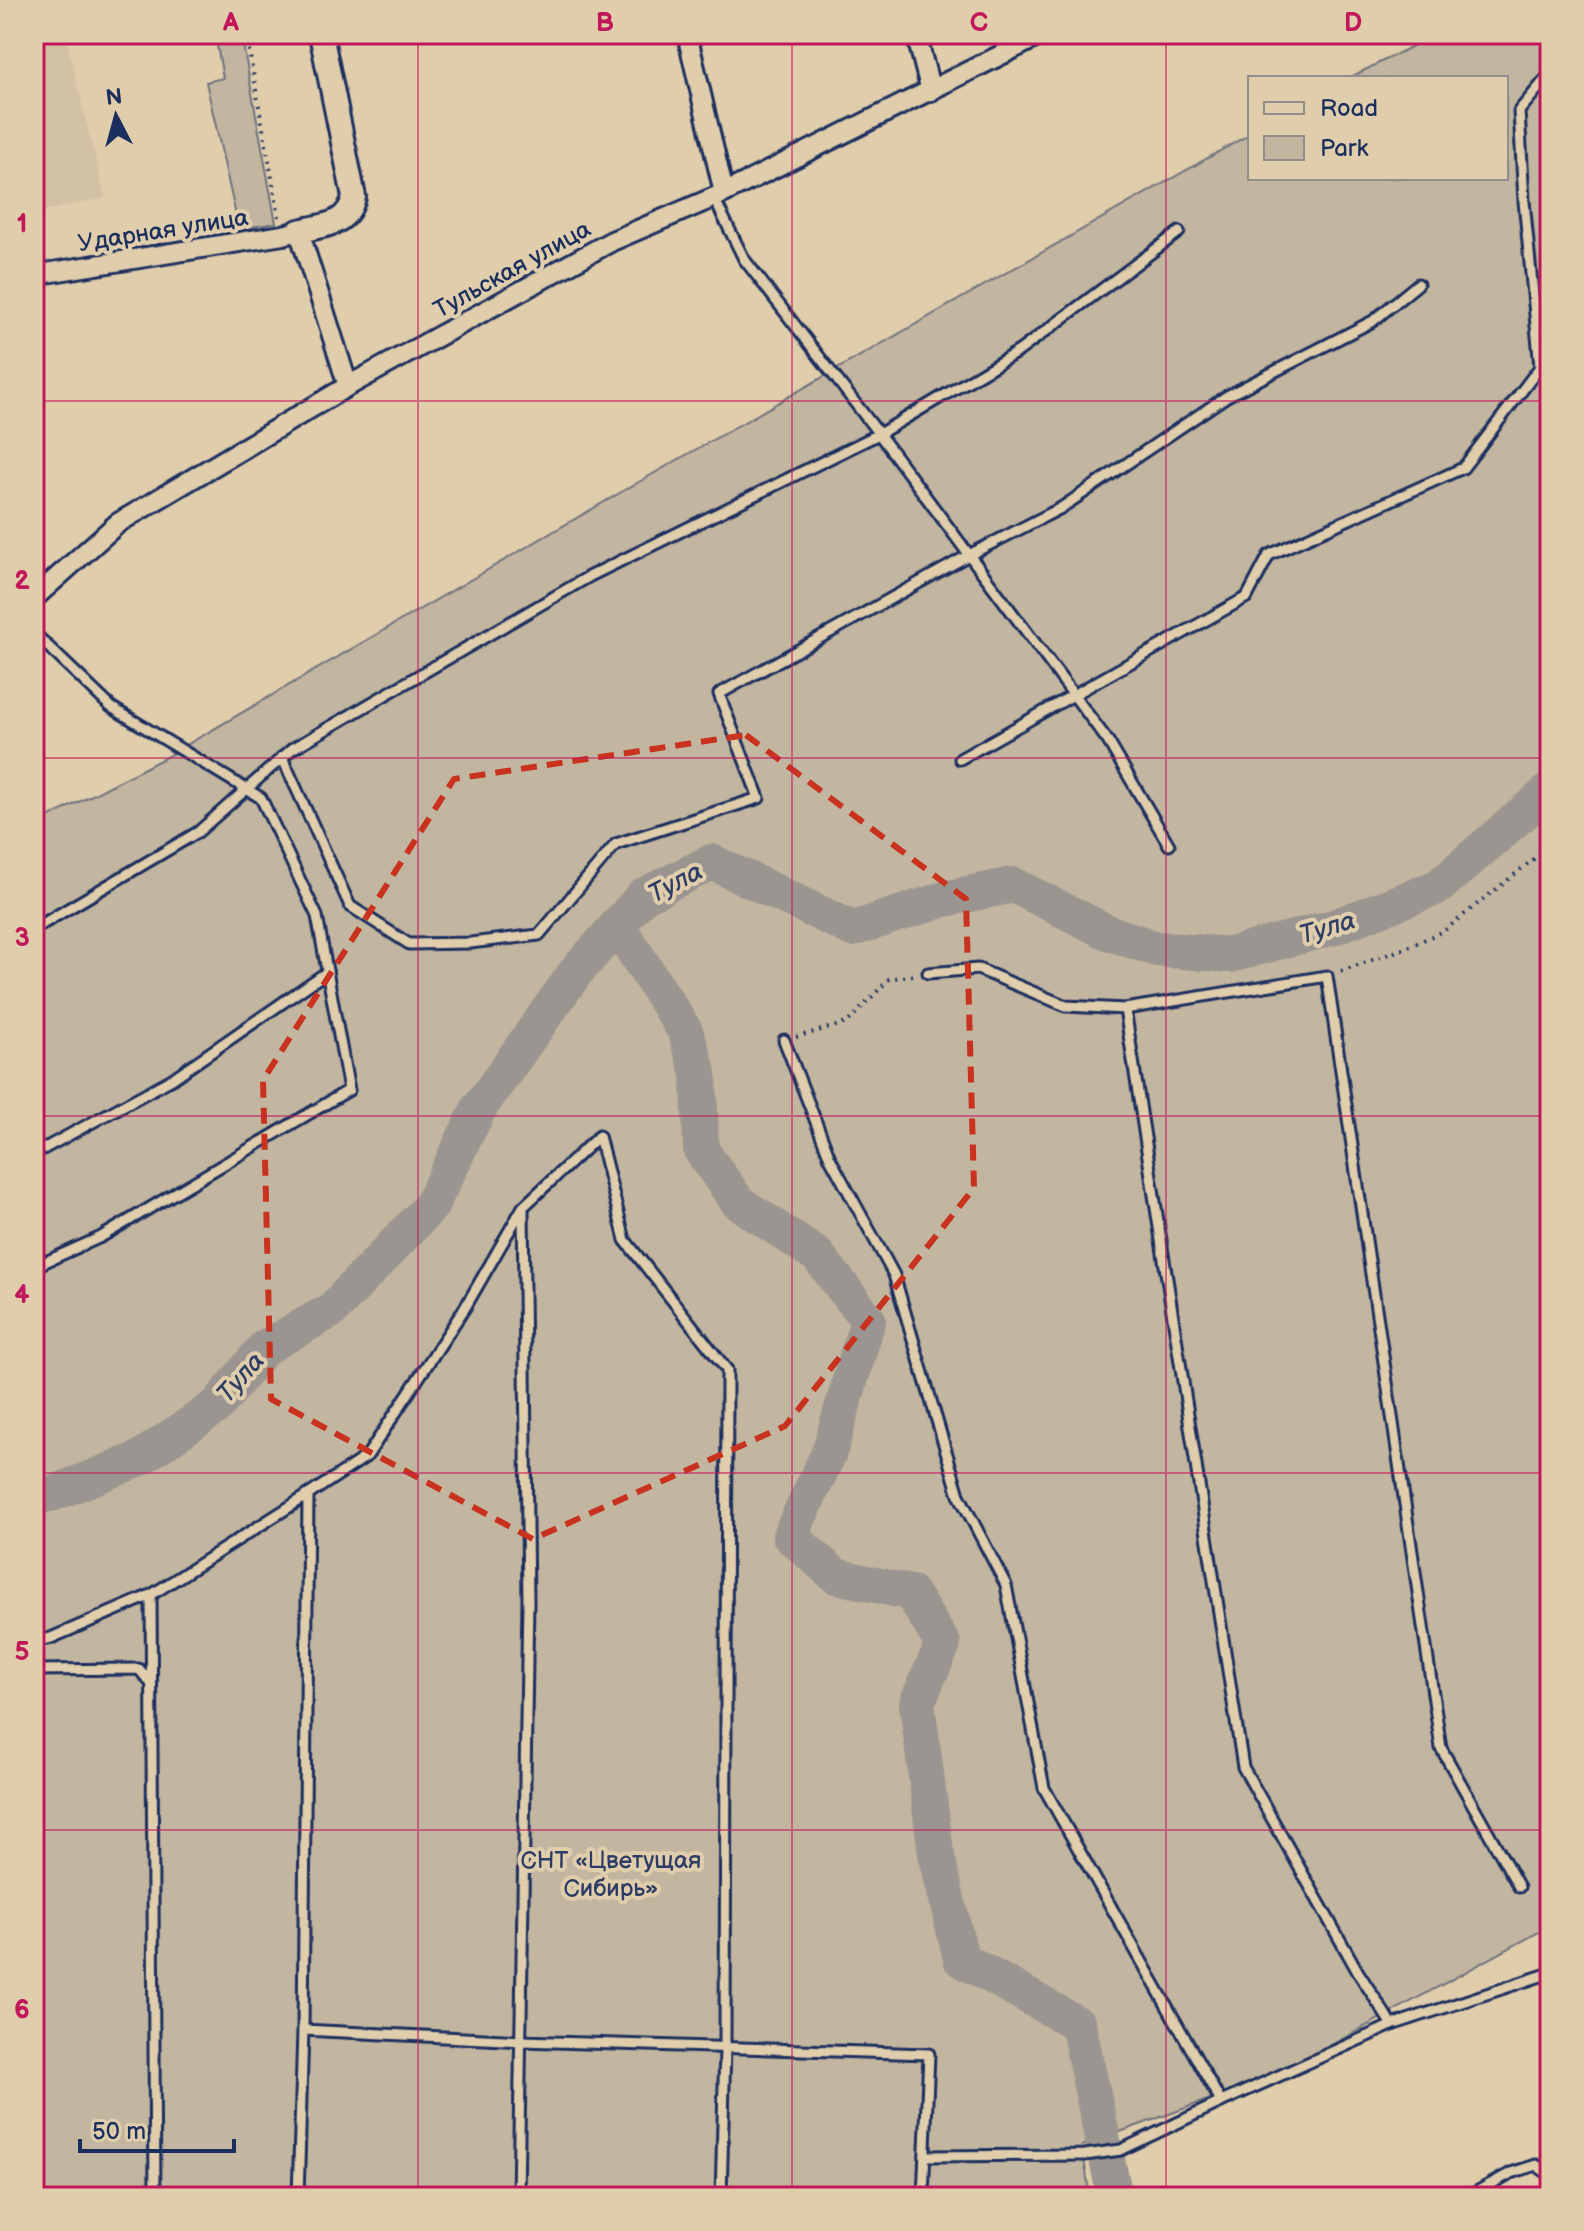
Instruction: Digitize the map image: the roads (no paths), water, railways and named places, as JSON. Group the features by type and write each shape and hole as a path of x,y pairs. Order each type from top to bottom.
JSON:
{"street":[{"path":"321,34 354,197 352,207 341,221 291,233 348,386"},
{"path":"687,34 719,195"},
{"path":"916,34 931,91"},
{"name":"Тульская улица","path":"34,598 118,523 348,386 612,241 719,195 1043,34"},
{"name":"Ударная улица","path":"34,275 291,233"}],"lane":[{"path":"960,759 1247,597 1269,555 1463,468 1540,367 1519,111 1550,74"},
{"path":"719,195 744,259 1108,741 1169,845"},
{"path":"34,929 198,832 292,749 590,576 879,434 1019,351 1179,232"},
{"path":"282,757 350,906 409,944 470,943 539,935 616,844 759,798 719,694 969,555 1061,508 1227,396 1373,321 1418,284"},
{"path":"34,633 111,707 261,798 317,916 349,1090 101,1237 34,1267"},
{"path":"928,973 978,969 1066,1006 1125,1009 1327,976 1441,1748 1519,1887"},
{"path":"34,1154 172,1079 327,972"},
{"path":"1125,1009 1243,1767 1358,1972 1392,2025"},
{"path":"784,1040 830,1158 894,1275 959,1495 1006,1585 1044,1788 1221,2102"},
{"path":"34,1642 51,1638 151,1595 367,1456 466,1306 523,1207 599,1136 625,1240 727,1370 725,2047 721,2197"},
{"path":"518,2197 528,1601 523,1207"},
{"path":"298,2197 303,2030 308,1495"},
{"path":"151,1595 155,2197"},
{"path":"34,1670 139,1669 151,1683"},
{"path":"926,2156 1085,2155 1121,2150 1392,2025 1550,1973"},
{"path":"303,2030 522,2041 929,2054 923,2197"},
{"path":"1467,2197 1511,2173 1536,2165 1550,2175"}],"waterway":[{"name":"Тула","path":"34,1497 54,1493 139,1459 217,1406 264,1348 332,1310 431,1206 479,1108 575,973 643,896 712,862 853,929 944,899 1013,885 1107,932 1157,949 1230,955 1334,927 1438,887 1550,790"},
{"path":"617,925 685,1031 699,1073 701,1150 738,1202 818,1256 868,1320 829,1453 790,1536 836,1576 911,1593 943,1644 917,1703 936,1853 961,1959 1078,2024 1115,2197"}],"park label":[{"name":"СНТ «Цветущая Сибирь»","path":"611,1874"}]}
